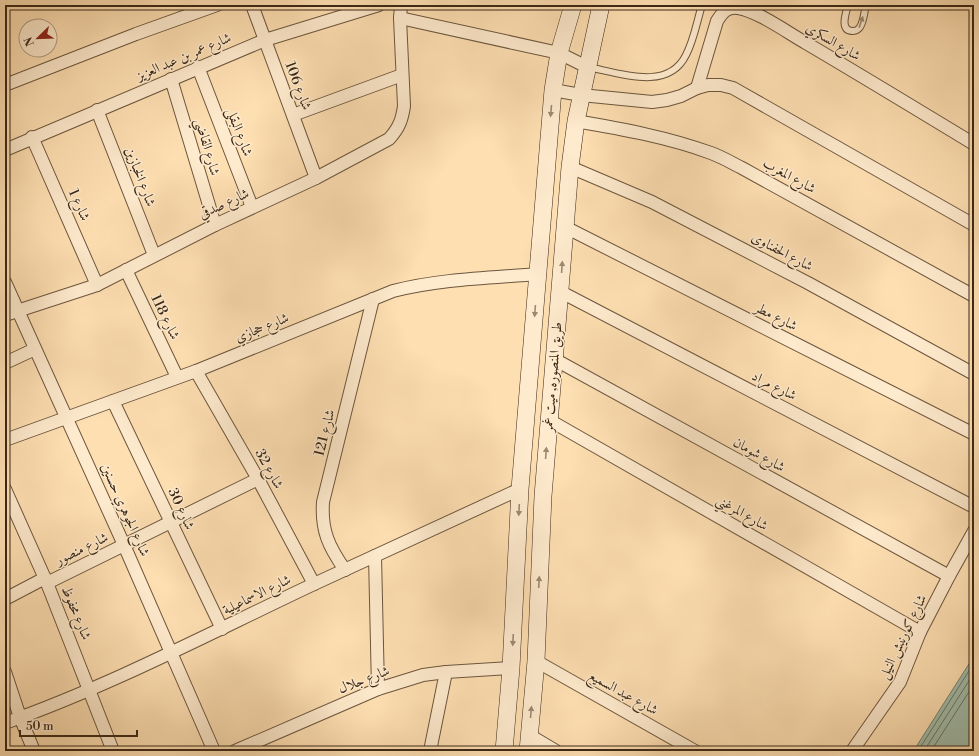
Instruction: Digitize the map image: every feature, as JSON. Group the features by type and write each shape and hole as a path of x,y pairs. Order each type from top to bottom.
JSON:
{"main road":[{"name":"طريق المنصوره, ميت غمر","path":"504,751 511,668 520,489 553,90 559,53 573,5"},
{"name":"طريق المنصوره, ميت غمر","path":"529,743 536,661 543,496 561,292 570,167 581,95 601,5"}],"street":[{"path":"5,85 136,34 217,5"},
{"name":"شارع 106","path":"252,5 316,178"},
{"name":"شارع عمر بن عبد العزيز","path":"5,150 32,137 264,40 379,5"},
{"name":"شارع صدقي","path":"5,315 97,285 215,225 316,178 390,139 398,130 403,118 404,106 400,18 401,5"},
{"name":"شارع السكري","path":"696,88 717,21 728,9 737,8 754,13 784,30 974,144"},
{"path":"400,18 559,53 587,67"},
{"name":"شارع البقلى","path":"198,67 252,207"},
{"path":"293,115 402,75"},
{"name":"شارع القاضي","path":"172,78 215,225"},
{"path":"553,90 581,95 652,102 681,96 696,88 721,84 733,88 974,226"},
{"name":"شارع الخبازين","path":"97,110 154,255"},
{"name":"شارع المغرب","path":"576,122 630,131 668,140 712,154 742,168 974,296"},
{"name":"شارع 1","path":"32,137 97,285"},
{"name":"شارع الحفناوى","path":"570,167 652,202 808,283 974,374"},
{"name":"شارع مطر","path":"565,227 974,434"},
{"name":"شارع 118","path":"126,270 177,378"},
{"name":"شارع حجازي","path":"5,440 196,371 373,299 400,290 437,282 538,274"},
{"name":"شارع الجوهري حسنين","path":"5,282 67,417 214,751"},
{"name":"شارع مراد","path":"561,292 974,507"},
{"name":"شارع 121","path":"344,570 332,551 325,530 322,516 323,502 373,299"},
{"path":"5,364 35,349"},
{"name":"شارع شومان","path":"554,359 949,576"},
{"name":"شارع 32","path":"196,371 258,479 314,584"},
{"name":"شارع 30","path":"113,401 222,629"},
{"name":"شارع المرغني","path":"549,420 920,632"},
{"name":"شارع منصور","path":"5,599 171,523 258,479"},
{"name":"شارع محفوظ","path":"5,489 46,580 90,689 113,751"},
{"name":"شارع الاسماعيلية","path":"5,723 90,689 171,653 314,584 520,489"},
{"name":"شارع كورنيش النيل","path":"852,751 900,682 920,632 974,531"},
{"path":"375,556 378,689"},
{"name":"شارع عبد السميع","path":"536,661 696,751"},
{"name":"شارع جلال","path":"235,751 378,689 423,675 511,668"},
{"path":"5,672 20,718 34,751"},
{"path":"430,751 446,672"},
{"path":"529,743 556,751"}],"lane":[{"path":"587,67 643,78 663,76 672,71 686,56 702,5"},
{"path":"848,5 844,22 845,27 852,31 856,31 860,28 866,5"}],"water":[{"path":"974,656 974,751 914,751 916,747"}]}
